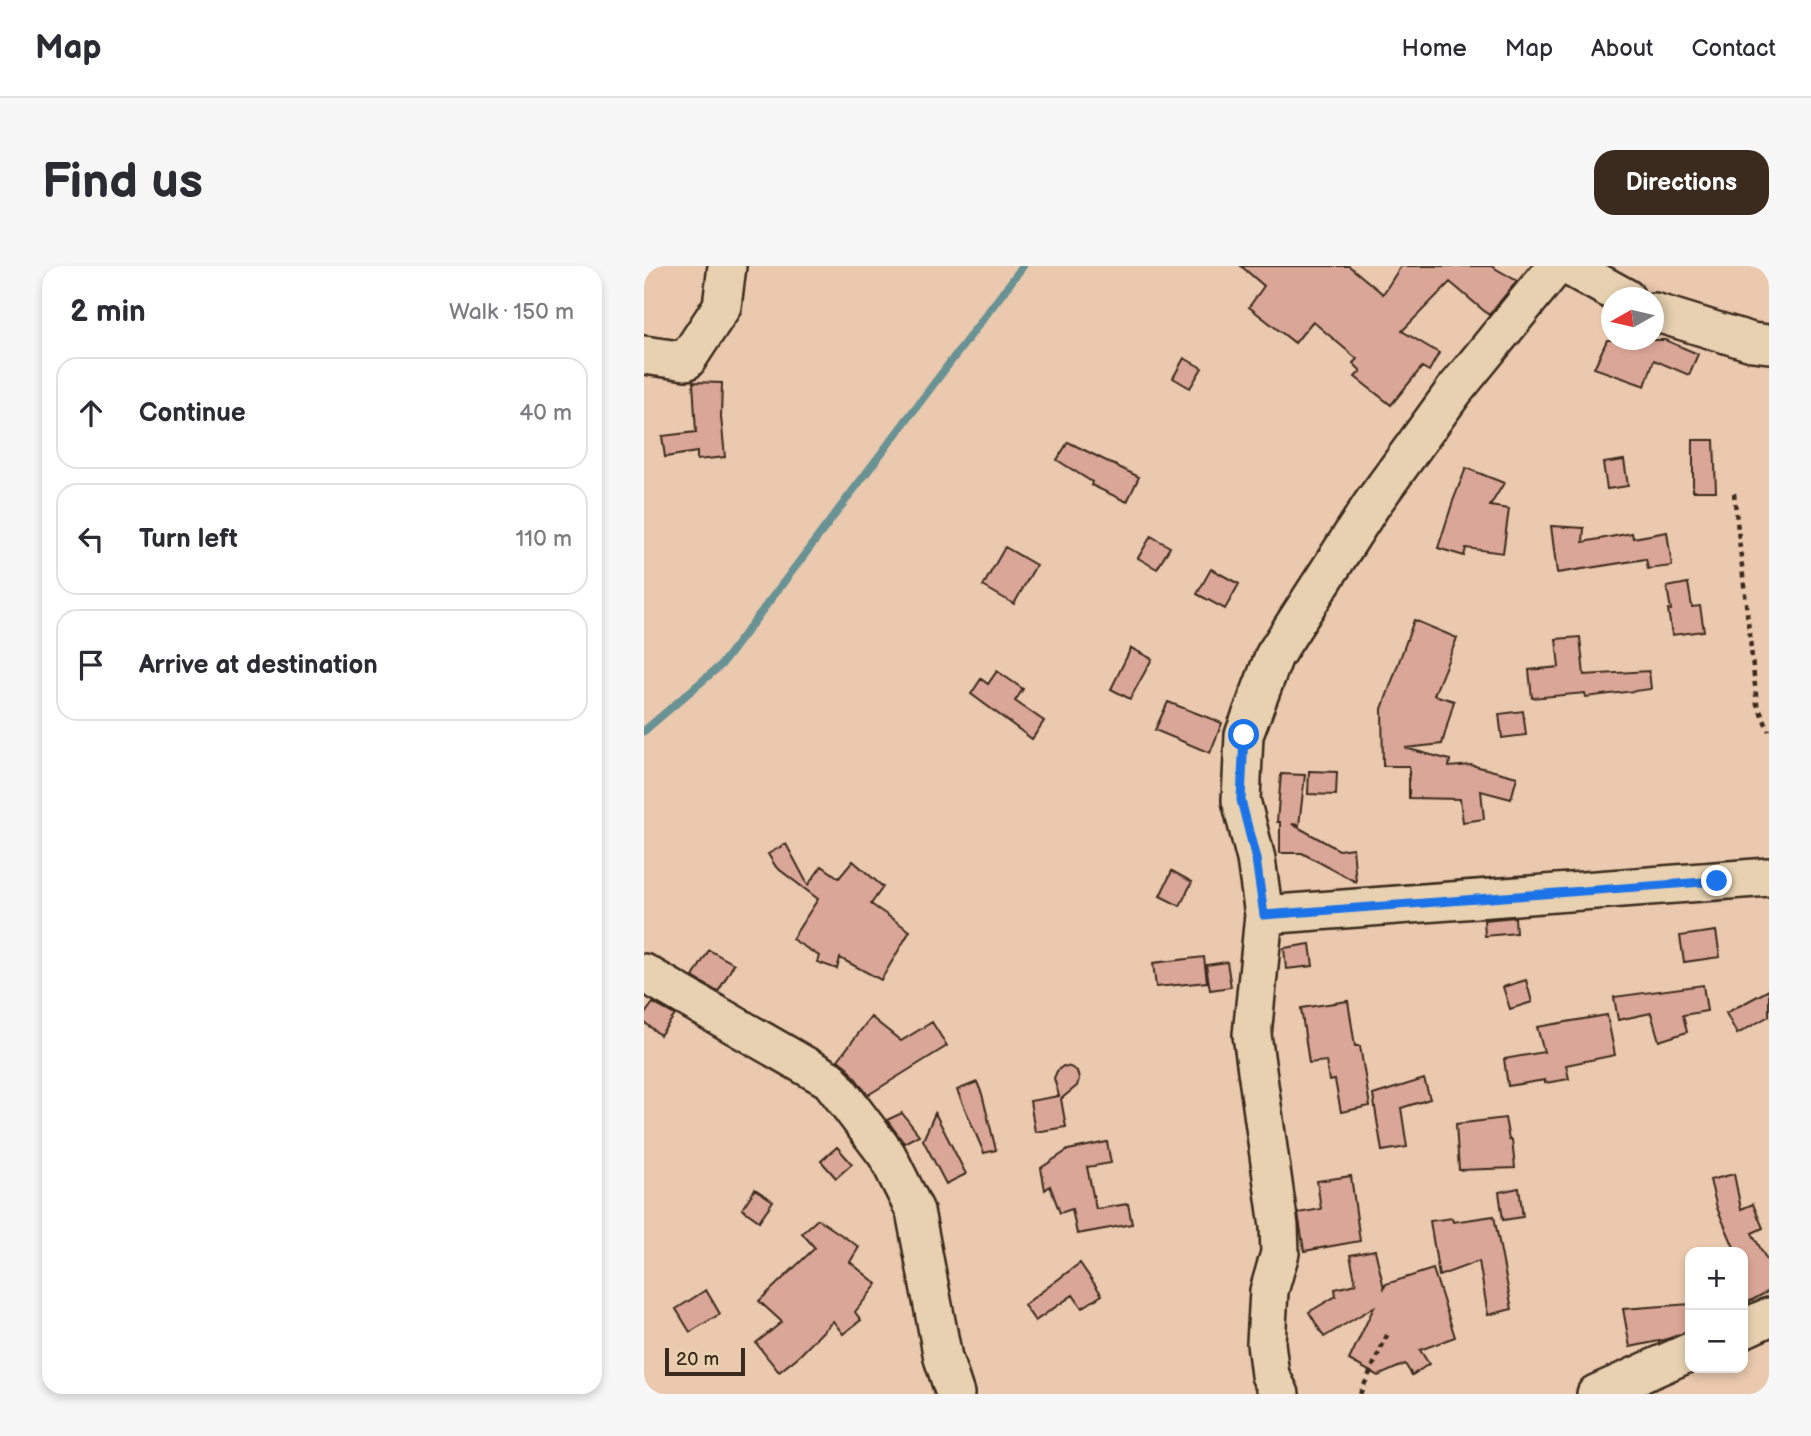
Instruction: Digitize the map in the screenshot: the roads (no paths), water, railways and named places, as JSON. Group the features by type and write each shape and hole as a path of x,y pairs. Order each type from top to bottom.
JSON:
{"street":[{"path":"644,355 686,361 722,306 727,266"},
{"path":"1280,1394 1270,1374 1266,1343 1269,1291 1280,1253 1279,1226 1252,1035 1264,915 1256,859 1241,800 1244,735 1273,656 1372,504 1454,391 1556,266"},
{"path":"1568,266 1606,287"},
{"path":"1664,315 1752,342 1769,344"},
{"path":"1264,915 1769,877"},
{"path":"644,973 830,1080 887,1155 915,1211 943,1358 956,1394"},
{"path":"1748,1327 1769,1317"},
{"path":"1596,1394 1685,1354"}],"waterway":[{"path":"644,731 721,665 1023,266"}]}
